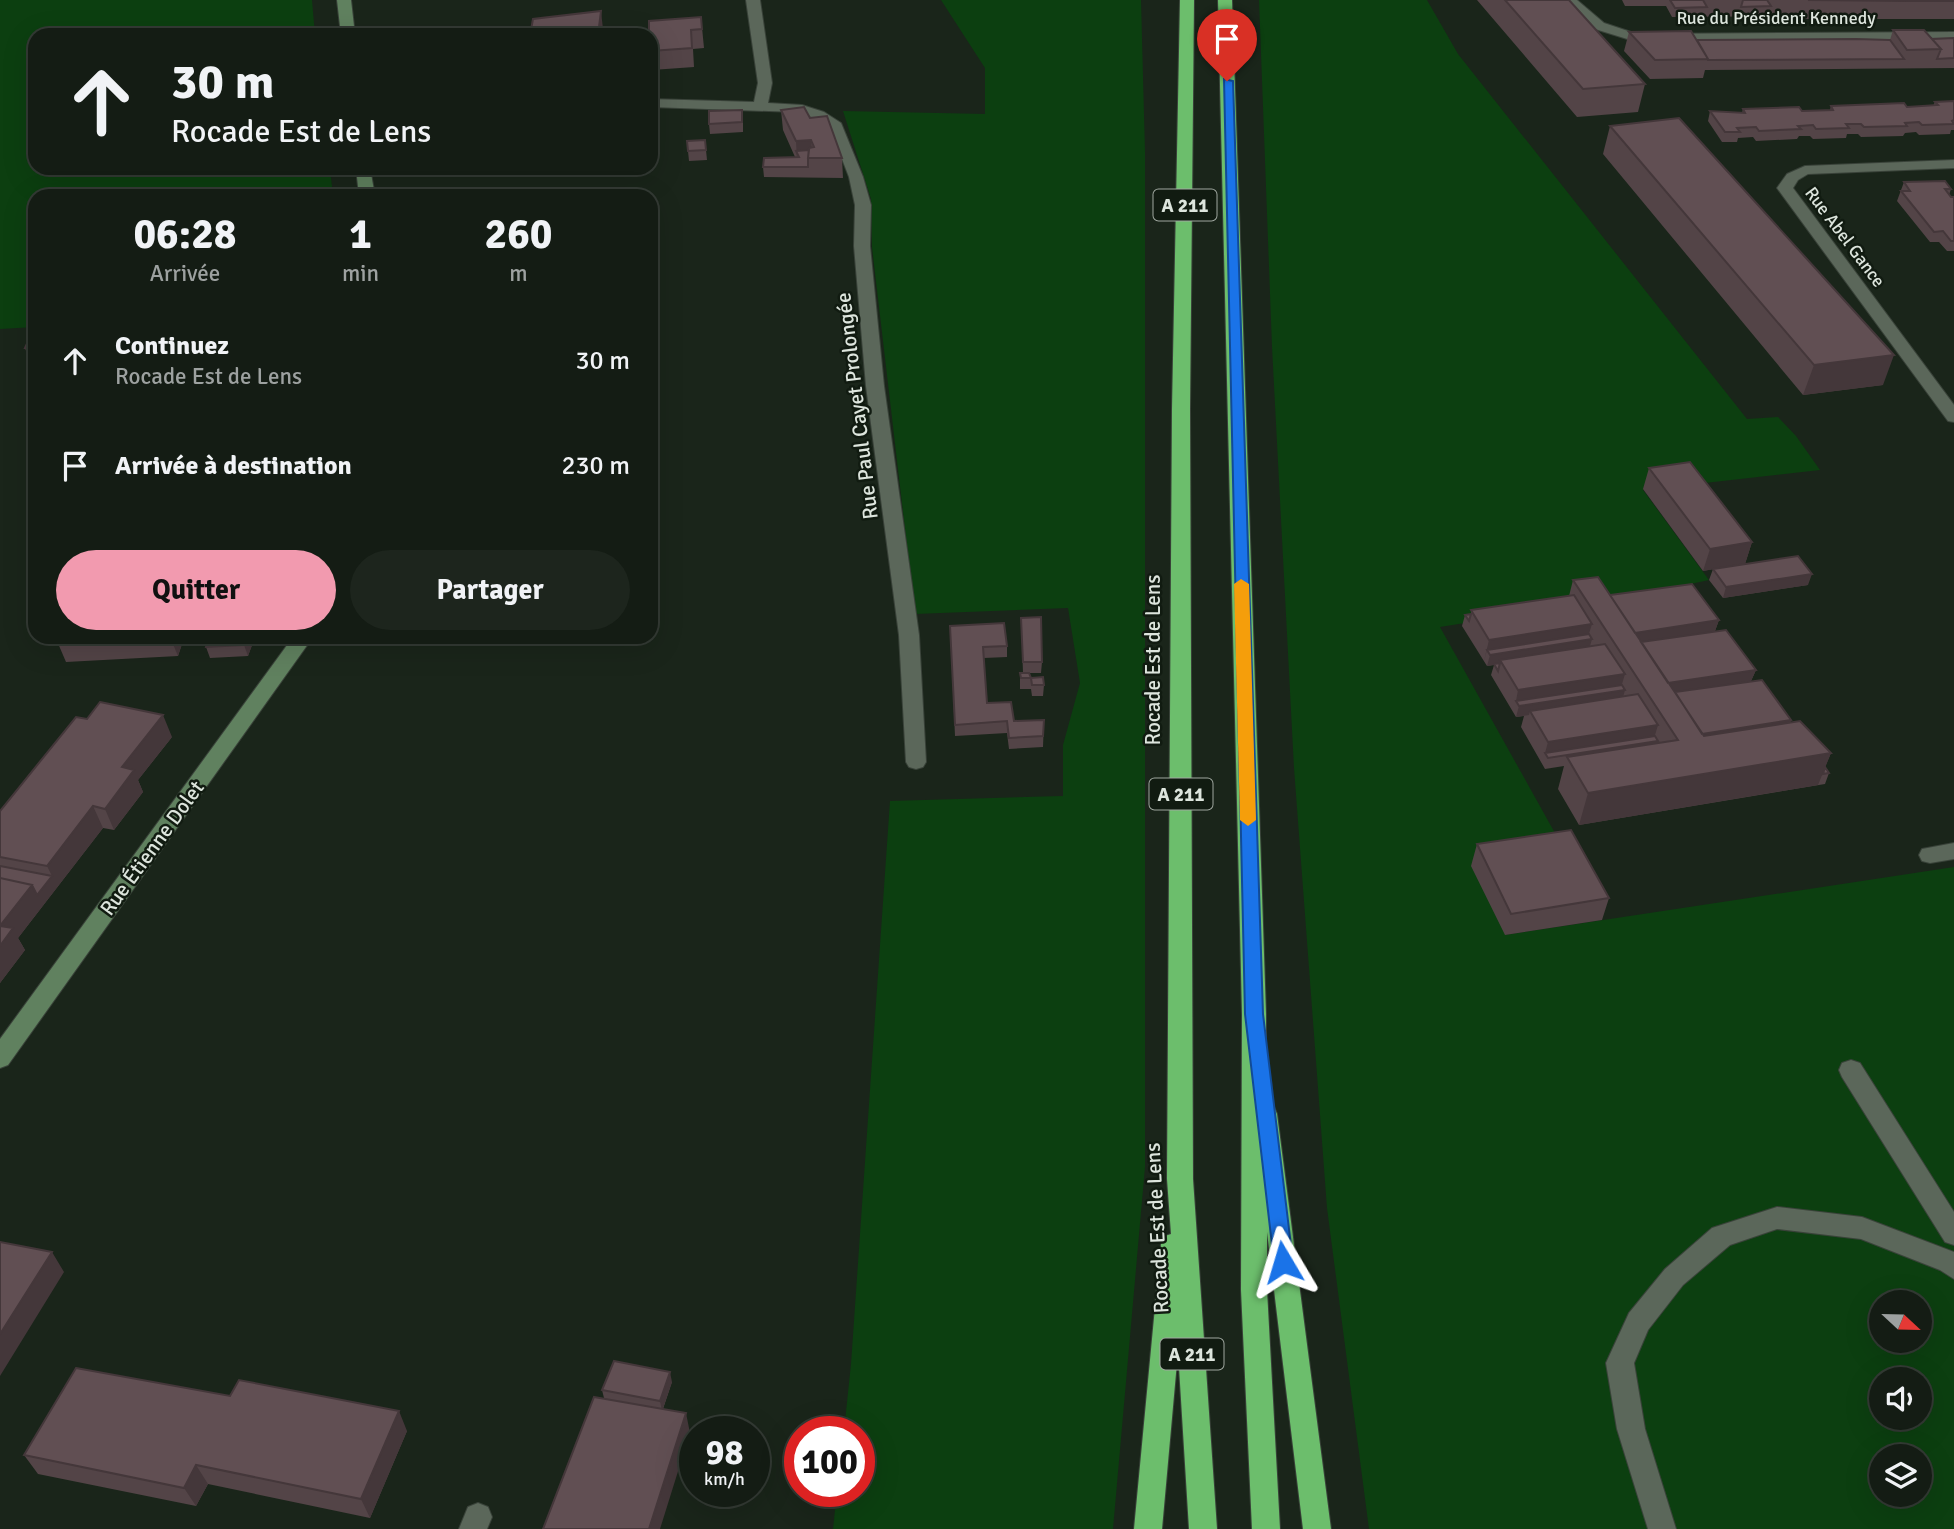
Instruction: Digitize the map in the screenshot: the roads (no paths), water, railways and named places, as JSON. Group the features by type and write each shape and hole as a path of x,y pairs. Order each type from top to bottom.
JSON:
{"highway":[{"name":"Rocade Est de Lens","path":"1187,0 1181,423 1180,1179 1203,1529"},
{"name":"A 211","path":"1225,0 1254,1014 1254,1290 1266,1529"},
{"path":"1254,1014 1317,1529"},
{"path":"1148,1529 1180,1179"}],"street":[{"path":"344,0 347,28"},
{"path":"753,0 765,83 761,105"},
{"name":"Rue du Président Kennedy","path":"1570,0 1589,21 1611,32 1637,38 1954,36"},
{"name":"Rue Paul Cayet Prolongée","path":"658,103 761,105 810,112 836,126 856,177 863,205 862,246 875,386 909,635 916,762"},
{"name":"Rue Abel Gance","path":"1954,164 1805,170 1792,177 1785,188 1954,416"},
{"name":"Rue Étienne Dolet","path":"0,1058 298,644"},
{"path":"1930,855 1954,851"},
{"path":"1851,1070 1954,1234"},
{"path":"1662,1529 1631,1429 1620,1363 1638,1322 1674,1277 1721,1236 1777,1218 1862,1228 1949,1262 1954,1267"}]}
